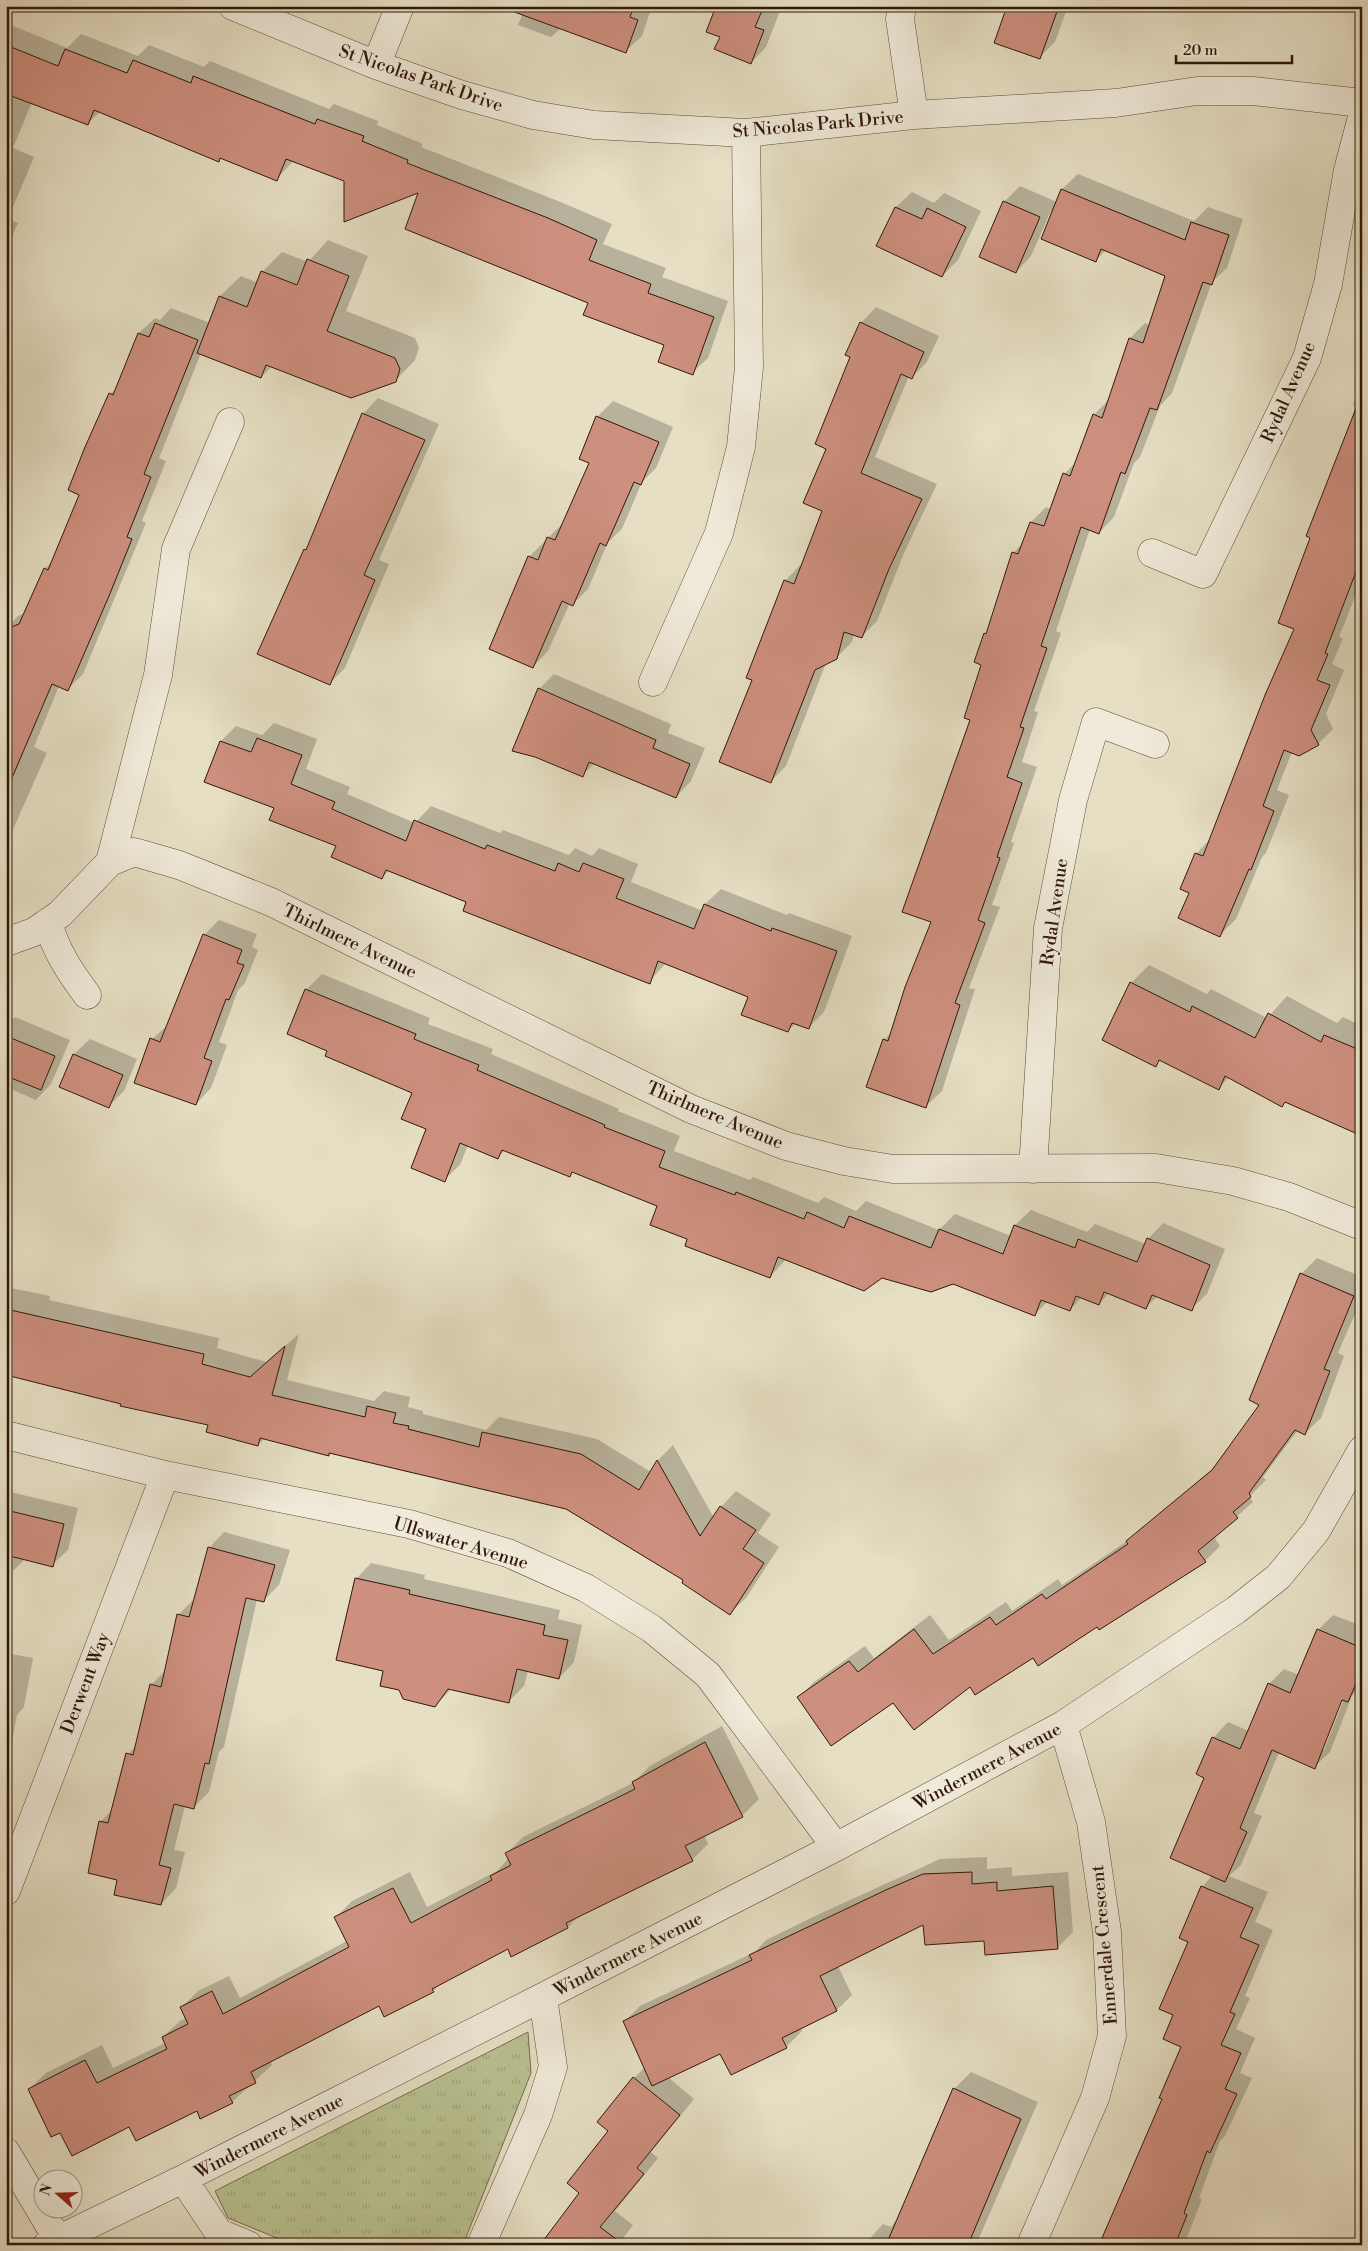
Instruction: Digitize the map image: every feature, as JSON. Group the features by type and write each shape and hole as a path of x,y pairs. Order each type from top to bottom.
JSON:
{"street":[{"name":"St Nicolas Park Drive","path":"233,6 376,65 462,95 533,115 594,125 746,134 914,115 1116,103 1197,91 1253,90 1362,103"},
{"path":"376,65 400,6"},
{"path":"902,6 900,19 914,115"},
{"name":"Rydal Avenue","path":"1152,553 1203,574 1307,358 1328,284 1348,170 1362,117"},
{"path":"653,682 719,533 741,448 749,367 746,134"},
{"name":"Thirlmere Avenue","path":"110,862 158,675 176,549 230,422"},
{"name":"Rydal Avenue","path":"1033,1169 1048,928 1073,800 1096,722 1155,744"},
{"name":"Thirlmere Avenue","path":"6,942 34,932 60,914 110,862 134,852 180,865 271,902 691,1109 786,1146 844,1161 893,1169 1156,1168 1233,1181 1288,1197 1362,1226"},
{"path":"48,922 53,941 67,968 87,995"},
{"name":"Ullswater Avenue","path":"6,1435 165,1475 409,1524 508,1553 586,1588 652,1629 708,1675 836,1847"},
{"name":"Windermere Avenue","path":"53,2242 183,2180 543,1997 836,1847 1063,1725 1236,1610 1278,1577 1316,1532 1362,1450"},
{"name":"Derwent Way","path":"6,1891 165,1475"},
{"name":"Ennerdale Crescent","path":"1031,2245 1095,2098 1112,2036 1106,1932 1091,1822 1063,1725"},
{"name":"Windermere Avenue","path":"481,2245 538,2114 553,2067 543,1997"},
{"path":"6,2152 53,2242"},
{"name":"Windermere Avenue","path":"183,2180 219,2234 248,2245"}],"green space":[{"path":"528,2032 531,2073 463,2245 294,2245 228,2218 215,2191"}],"building":[{"path":"509,6 634,6 630,17 638,20 626,53 509,10"},
{"path":"716,6 764,6 755,27 764,30 751,64 714,49 720,37 706,32"},
{"path":"1007,6 1059,6 1040,59 994,43"},
{"path":"6,45 58,66 65,49 127,73 133,60 191,83 193,76 315,124 317,119 364,136 362,141 408,160 407,163 548,218 597,240 589,260 651,284 648,293 714,317 693,375 658,362 664,345 583,315 588,303 405,229 418,193 344,222 344,181 286,159 277,181 220,158 219,162 94,110 88,125 6,94"},
{"path":"1061,189 1185,240 1191,222 1229,235 1212,285 1203,282 1157,410 1150,408 1125,474 1121,472 1099,534 1081,527 1041,646 1047,648 1020,727 1024,728 1007,777 1022,783 997,857 1000,858 978,920 985,923 955,1003 960,1005 926,1108 866,1087 883,1039 888,1041 905,987 931,922 902,912 970,720 964,718 981,665 974,662 984,633 986,634 1012,552 1018,554 1030,522 1044,526 1063,473 1070,476 1093,414 1102,418 1129,338 1143,343 1165,276 1101,249 1096,262 1041,239"},
{"path":"1003,201 1040,217 1016,273 979,257"},
{"path":"895,207 922,219 927,208 966,227 942,277 876,246"},
{"path":"307,259 349,276 327,331 395,358 400,369 396,382 351,398 266,365 261,378 197,353 219,296 247,307 261,271 297,285"},
{"path":"860,322 924,352 912,379 901,374 861,473 922,499 889,569 862,638 844,632 837,659 815,670 771,783 719,762 752,680 746,678 784,580 794,584 822,511 803,503 826,449 815,444 850,357 845,355"},
{"path":"155,323 198,340 144,474 151,477 127,537 132,539 109,596 68,691 52,684 6,792 6,629 19,624 44,568 48,570 79,495 68,490 85,447 109,393 113,395 138,333 149,337"},
{"path":"1360,398 1362,399 1362,556 1325,653 1328,654 1317,680 1330,685 1311,730 1319,745 1299,756 1284,750 1263,806 1274,811 1251,870 1249,869 1220,937 1178,918 1189,893 1180,889 1195,853 1203,856 1265,695 1294,629 1278,623 1310,538 1306,536"},
{"path":"362,413 425,440 364,575 375,580 330,685 257,654 304,549 306,550"},
{"path":"596,416 659,442 641,485 634,482 606,546 600,543 573,606 562,601 533,668 489,649 528,556 538,560 547,537 555,540 589,463 579,459"},
{"path":"538,688 656,740 653,748 690,764 676,798 589,762 583,777 535,757 512,751"},
{"path":"257,738 302,755 291,784 335,802 332,809 406,841 414,820 485,849 487,845 555,871 558,863 579,872 583,863 624,879 616,898 694,929 704,904 771,931 772,928 837,951 809,1029 792,1023 788,1032 741,1015 748,997 658,961 650,984 463,911 466,902 386,870 382,879 331,857 336,846 269,820 274,808 204,782 220,741 251,752"},
{"path":"203,934 242,950 237,963 244,965 229,1000 226,999 204,1058 212,1061 196,1105 134,1083 150,1038 160,1042"},
{"path":"1130,982 1190,1012 1192,1006 1255,1038 1268,1013 1321,1042 1324,1035 1362,1051 1362,1136 1285,1102 1282,1107 1225,1076 1219,1090 1159,1060 1156,1067 1102,1040"},
{"path":"305,989 416,1034 414,1039 479,1065 477,1070 605,1125 604,1127 665,1151 659,1167 735,1195 736,1192 804,1219 807,1212 844,1228 849,1216 931,1248 939,1229 1003,1254 1014,1225 1075,1248 1078,1239 1137,1262 1147,1238 1210,1265 1192,1311 1152,1295 1146,1309 1104,1292 1099,1305 1076,1296 1070,1311 1041,1300 1035,1316 953,1284 931,1292 882,1278 864,1291 778,1257 770,1278 685,1246 687,1239 650,1225 657,1206 572,1172 570,1177 502,1150 498,1159 460,1143 445,1182 411,1168 426,1129 401,1119 412,1093 325,1056 327,1051 287,1034"},
{"path":"6,1036 55,1056 41,1090 6,1076"},
{"path":"73,1054 123,1075 109,1108 59,1087"},
{"path":"1300,1273 1354,1296 1324,1369 1330,1371 1305,1435 1295,1430 1249,1493 1251,1497 1233,1512 1238,1518 1198,1551 1206,1562 1099,1630 1097,1627 1038,1666 1033,1658 975,1695 970,1687 914,1730 893,1703 831,1746 797,1697 849,1661 858,1672 914,1629 933,1654 990,1617 996,1625 1042,1594 1046,1599 1128,1544 1126,1541 1212,1470 1259,1405 1249,1400"},
{"path":"6,1309 204,1354 202,1364 250,1377 285,1346 272,1395 365,1417 367,1406 396,1413 393,1423 409,1426 408,1429 479,1447 482,1432 581,1454 639,1490 657,1460 700,1536 720,1506 756,1530 743,1549 764,1563 730,1615 682,1583 683,1580 566,1509 329,1453 329,1456 260,1438 258,1446 206,1432 208,1425 120,1406 121,1404 6,1375"},
{"path":"6,1510 64,1524 53,1567 6,1555"},
{"path":"208,1547 275,1565 264,1602 246,1598 209,1764 205,1763 194,1809 174,1804 159,1865 171,1868 161,1905 114,1895 117,1880 88,1873 99,1821 108,1823 126,1753 133,1755 150,1684 161,1687 177,1614 189,1617"},
{"path":"355,1578 410,1590 409,1594 545,1625 543,1635 568,1640 559,1679 517,1669 509,1703 448,1689 435,1707 403,1699 399,1690 380,1686 383,1671 336,1660"},
{"path":"1317,1629 1362,1648 1362,1670 1348,1702 1342,1700 1315,1769 1272,1750 1240,1828 1247,1832 1225,1882 1170,1858 1204,1778 1196,1774 1212,1737 1240,1749 1268,1683 1290,1693"},
{"path":"705,1742 743,1817 685,1846 693,1861 566,1923 568,1928 511,1957 508,1949 432,1989 434,1992 384,2017 379,2006 251,2072 256,2083 229,2096 233,2103 200,2119 197,2111 136,2141 129,2127 72,2156 60,2133 51,2137 28,2089 85,2060 97,2083 167,2049 162,2037 188,2024 180,2007 212,1991 223,2014 349,1947 334,1917 393,1888 411,1923 492,1880 490,1876 511,1865 505,1853 635,1789 632,1782"},
{"path":"972,1872 972,1884 997,1882 997,1891 1053,1886 1058,1949 985,1955 984,1941 925,1945 923,1925 820,1976 837,2011 782,2038 787,2048 731,2075 720,2054 652,2086 623,2021 752,1960 749,1955 923,1874"},
{"path":"1201,1886 1253,1908 1240,1937 1259,1945 1230,2012 1235,2014 1221,2045 1241,2053 1225,2089 1237,2094 1210,2153 1207,2151 1184,2213 1187,2215 1175,2245 1099,2245 1162,2099 1159,2098 1181,2047 1163,2039 1173,2015 1159,2009 1188,1942 1179,1938"},
{"path":"633,2077 680,2115 637,2168 644,2174 600,2227 624,2245 540,2245 579,2193 567,2183 608,2131 597,2122"},
{"path":"953,2088 1021,2119 968,2245 886,2245"}]}
